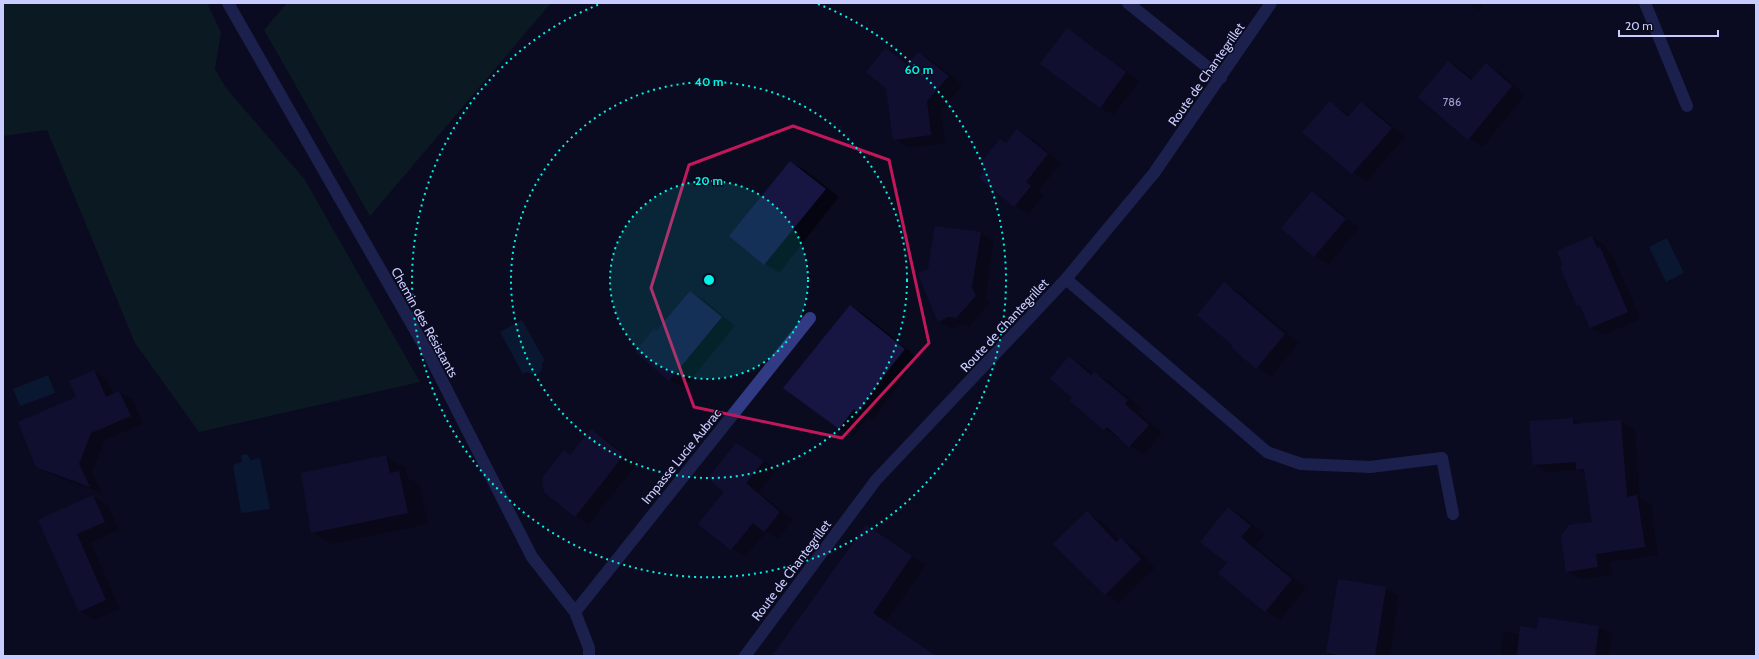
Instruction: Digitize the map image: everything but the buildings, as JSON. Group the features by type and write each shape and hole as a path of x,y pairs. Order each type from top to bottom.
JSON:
{"street":[{"name":"Chemin des Résistants","path":"228,3 427,351 532,557 575,612 589,648 589,656"},
{"path":"1128,3 1221,78"},
{"name":"Route de Chantegrillet","path":"745,656 876,480 1066,279 1154,173 1272,3"},
{"path":"1644,3 1687,106"},
{"path":"1066,279 1267,452 1300,464 1370,467 1442,458 1453,514"},
{"name":"Impasse Lucie Aubrac","path":"575,612 810,318"}],"highlighted area":[{"path":"793,126 889,160 929,343 842,438 694,407 651,288 689,165"}],"green space":[{"path":"3,3 207,3 221,32 215,69 226,88 305,180 420,382 199,432 135,343 47,130 3,136"},
{"path":"287,3 551,3 370,216 264,30"}],"water":[{"path":"1667,238 1684,273 1666,282 1649,247"},
{"path":"522,320 545,361 542,363 539,373 535,375 527,372 523,374 500,332"},
{"path":"48,375 55,393 20,406 13,389"},
{"path":"247,454 251,460 260,458 270,509 241,513 233,465 242,462 241,455"}]}
